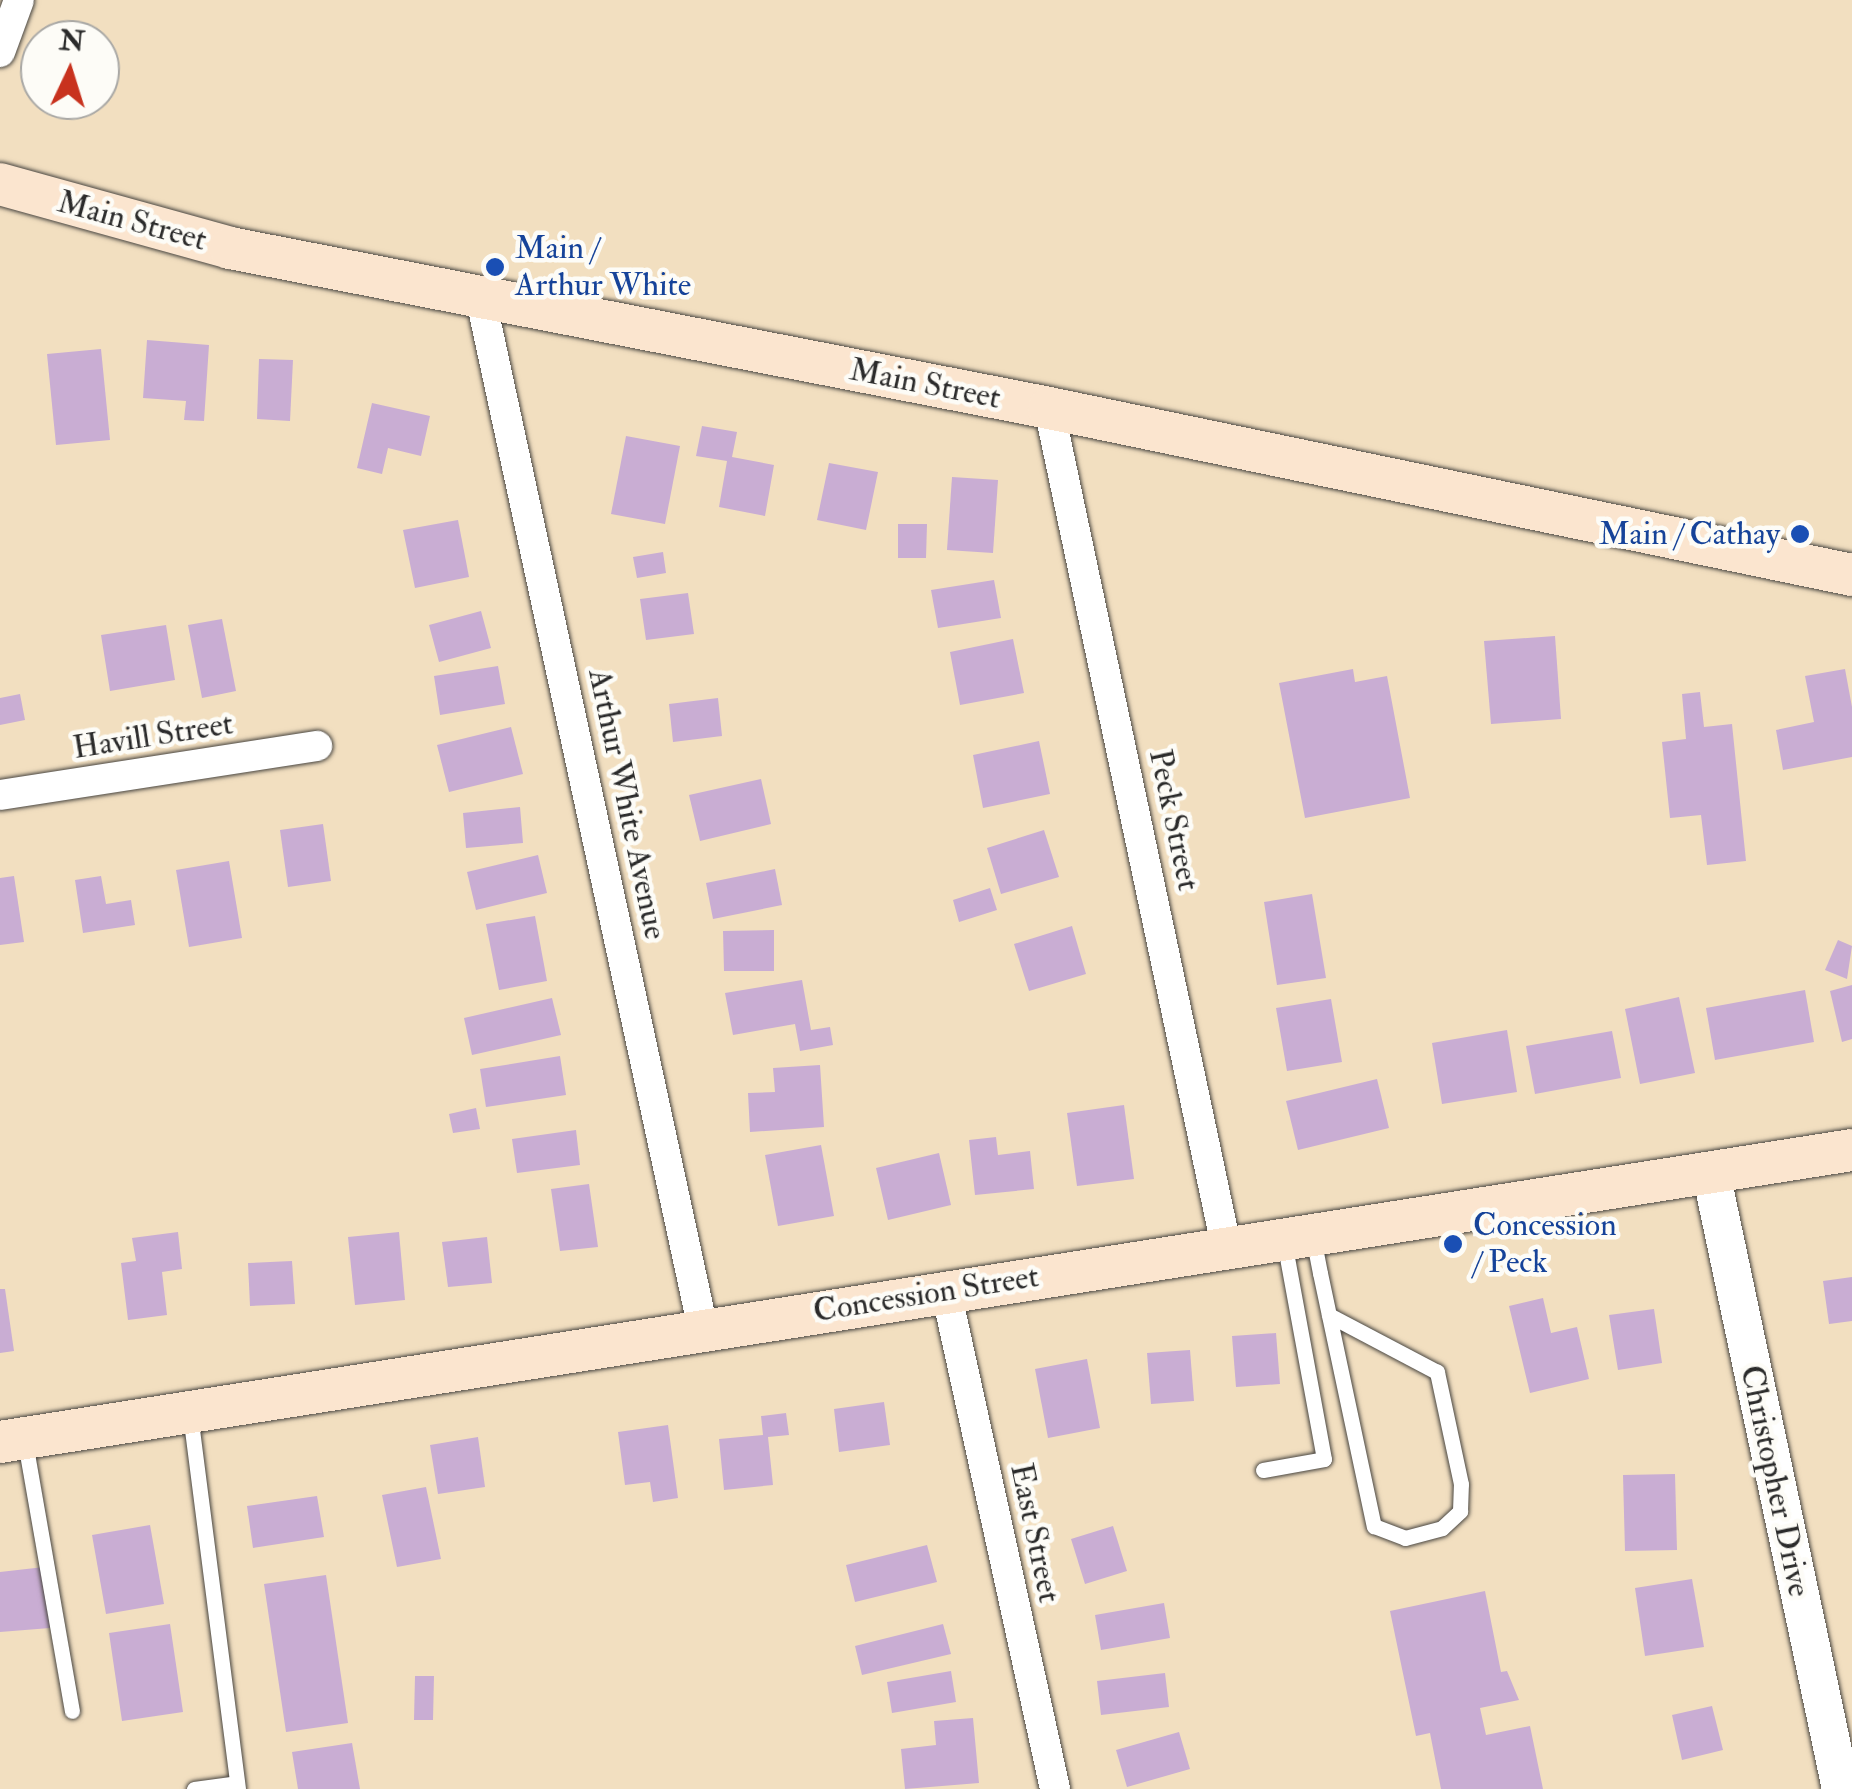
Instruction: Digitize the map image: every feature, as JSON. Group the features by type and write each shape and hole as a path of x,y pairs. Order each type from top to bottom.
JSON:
{"main road":[{"name":"Main Street","path":"0,184 195,240 1049,408 1852,575"},
{"name":"Concession Street","path":"12,1440 1852,1150"}],"street":[{"path":"0,52 19,0"},
{"name":"Arthur White Avenue","path":"480,295 703,1329"},
{"name":"Peck Street","path":"1049,408 1226,1246"},
{"name":"Havill Street","path":"0,795 317,746"},
{"name":"Christopher Drive","path":"1710,1173 1841,1789"},
{"name":"East Street","path":"946,1291 1056,1789"}],"lane":[{"path":"1298,1235 1329,1315 1374,1526 1405,1538 1442,1528 1460,1510 1460,1484 1437,1372 1329,1315"},
{"path":"1263,1470 1324,1459 1298,1235"},
{"path":"189,1410 238,1786 194,1789"},
{"path":"12,1440 72,1711"}],"building":[{"path":"147,340 209,345 204,421 184,420 186,401 143,398"},
{"path":"101,349 110,440 56,445 47,354"},
{"path":"259,359 293,360 290,421 257,419"},
{"path":"372,403 430,416 421,456 388,448 382,474 357,468"},
{"path":"702,426 737,432 732,457 774,465 765,516 719,507 727,461 696,456"},
{"path":"626,436 680,446 665,524 611,514"},
{"path":"829,463 878,472 866,530 817,520"},
{"path":"952,477 998,480 993,553 947,550"},
{"path":"458,520 469,577 415,588 403,530"},
{"path":"898,524 927,524 926,558 898,558"},
{"path":"663,552 666,573 637,578 633,557"},
{"path":"994,580 1001,618 938,628 931,590"},
{"path":"688,593 694,634 646,640 640,599"},
{"path":"481,611 491,648 439,662 429,625"},
{"path":"222,619 236,691 202,698 188,625"},
{"path":"166,625 175,680 110,691 101,635"},
{"path":"1555,636 1561,719 1491,724 1484,641"},
{"path":"1013,639 1024,693 960,705 950,652"},
{"path":"498,666 505,704 440,715 434,676"},
{"path":"1353,669 1355,682 1387,676 1410,798 1305,818 1279,683"},
{"path":"1845,669 1852,707 1852,757 1783,770 1776,730 1814,722 1805,676"},
{"path":"1700,692 1704,727 1732,724 1746,861 1707,865 1701,815 1670,818 1662,742 1686,739 1682,694"},
{"path":"20,694 25,720 0,725 0,698"},
{"path":"718,698 722,736 673,742 669,704"},
{"path":"511,727 523,774 449,792 437,745"},
{"path":"1039,741 1050,794 983,808 973,755"},
{"path":"761,779 771,824 700,841 689,795"},
{"path":"520,807 523,843 466,848 463,813"},
{"path":"323,824 331,881 288,887 280,830"},
{"path":"1044,830 1059,877 1001,894 987,848"},
{"path":"538,855 547,893 476,910 467,872"},
{"path":"229,861 242,938 189,947 176,870"},
{"path":"775,869 782,905 713,919 706,883"},
{"path":"14,876 24,942 0,945 0,878"},
{"path":"101,876 106,904 131,900 135,925 83,933 75,880"},
{"path":"990,888 997,910 959,922 953,900"},
{"path":"1312,894 1326,978 1277,985 1264,902"},
{"path":"535,916 547,981 499,990 486,924"},
{"path":"1072,926 1086,974 1029,991 1014,944"},
{"path":"774,930 774,971 724,971 723,931"},
{"path":"1838,940 1852,946 1847,979 1825,970"},
{"path":"802,980 811,1030 830,1027 833,1045 800,1051 795,1024 733,1035 725,993"},
{"path":"1852,985 1852,1039 1842,1042 1830,991"},
{"path":"1805,990 1814,1042 1715,1060 1706,1008"},
{"path":"1679,997 1695,1073 1640,1084 1625,1009"},
{"path":"552,998 561,1035 472,1055 464,1018"},
{"path":"1331,999 1342,1062 1287,1071 1276,1008"},
{"path":"1507,1030 1517,1092 1442,1104 1432,1043"},
{"path":"1612,1031 1621,1078 1535,1094 1526,1046"},
{"path":"560,1056 566,1095 486,1107 480,1069"},
{"path":"820,1065 824,1127 750,1132 748,1093 775,1092 773,1068"},
{"path":"1377,1079 1389,1128 1298,1150 1286,1101"},
{"path":"1124,1105 1134,1179 1077,1186 1067,1113"},
{"path":"476,1108 480,1129 453,1133 449,1114"},
{"path":"576,1130 580,1165 517,1173 512,1139"},
{"path":"996,1137 998,1155 1030,1151 1034,1189 975,1195 969,1140"},
{"path":"821,1145 834,1216 778,1226 765,1155"},
{"path":"939,1153 951,1205 888,1220 876,1168"},
{"path":"589,1184 598,1247 560,1251 551,1189"},
{"path":"178,1232 182,1269 162,1272 167,1315 128,1320 121,1263 136,1261 132,1238"},
{"path":"399,1232 405,1300 355,1305 348,1237"},
{"path":"487,1237 492,1283 448,1287 442,1242"},
{"path":"292,1261 295,1304 250,1306 248,1263"},
{"path":"1852,1277 1852,1321 1829,1324 1823,1281"},
{"path":"0,1289 5,1289 14,1351 0,1353"},
{"path":"1543,1298 1551,1333 1577,1327 1589,1379 1530,1393 1509,1306"},
{"path":"1654,1309 1662,1363 1618,1370 1609,1315"},
{"path":"1276,1333 1280,1384 1236,1387 1232,1336"},
{"path":"1190,1350 1194,1401 1151,1404 1147,1353"},
{"path":"1087,1359 1100,1428 1048,1438 1035,1369"},
{"path":"884,1402 890,1445 839,1452 834,1409"},
{"path":"786,1413 789,1435 768,1437 773,1485 724,1490 719,1439 763,1435 761,1416"},
{"path":"668,1425 678,1498 653,1502 650,1482 625,1485 618,1432"},
{"path":"478,1437 485,1487 438,1494 430,1445"},
{"path":"1675,1474 1677,1550 1625,1551 1623,1475"},
{"path":"426,1487 441,1559 397,1567 382,1495"},
{"path":"317,1496 324,1537 253,1548 247,1506"},
{"path":"150,1525 164,1604 106,1614 92,1535"},
{"path":"1113,1526 1127,1571 1085,1584 1071,1539"},
{"path":"927,1545 937,1582 855,1602 846,1565"},
{"path":"44,1567 50,1628 0,1632 0,1572"},
{"path":"326,1575 348,1723 286,1732 264,1584"},
{"path":"1692,1579 1704,1647 1645,1656 1635,1588"},
{"path":"1485,1591 1501,1672 1507,1671 1519,1700 1480,1708 1486,1735 1530,1726 1543,1789 1441,1789 1430,1733 1416,1736 1390,1611"},
{"path":"1164,1603 1170,1638 1101,1650 1095,1615"},
{"path":"170,1624 183,1712 122,1721 109,1633"},
{"path":"943,1624 951,1654 862,1675 855,1646"},
{"path":"951,1671 956,1702 892,1713 887,1682"},
{"path":"1165,1673 1169,1707 1101,1715 1097,1681"},
{"path":"415,1676 434,1676 433,1720 414,1720"},
{"path":"1712,1706 1723,1750 1682,1760 1672,1715"},
{"path":"973,1718 979,1783 905,1789 901,1749 936,1745 934,1721"},
{"path":"1179,1732 1190,1769 1127,1787 1116,1750"},
{"path":"352,1743 360,1789 298,1789 292,1752"}],"place":[{"name":"Main / Arthur White","path":"495,267"},
{"name":"Main / Cathay","path":"1800,534"},
{"name":"Concession / Peck","path":"1453,1244"}]}
